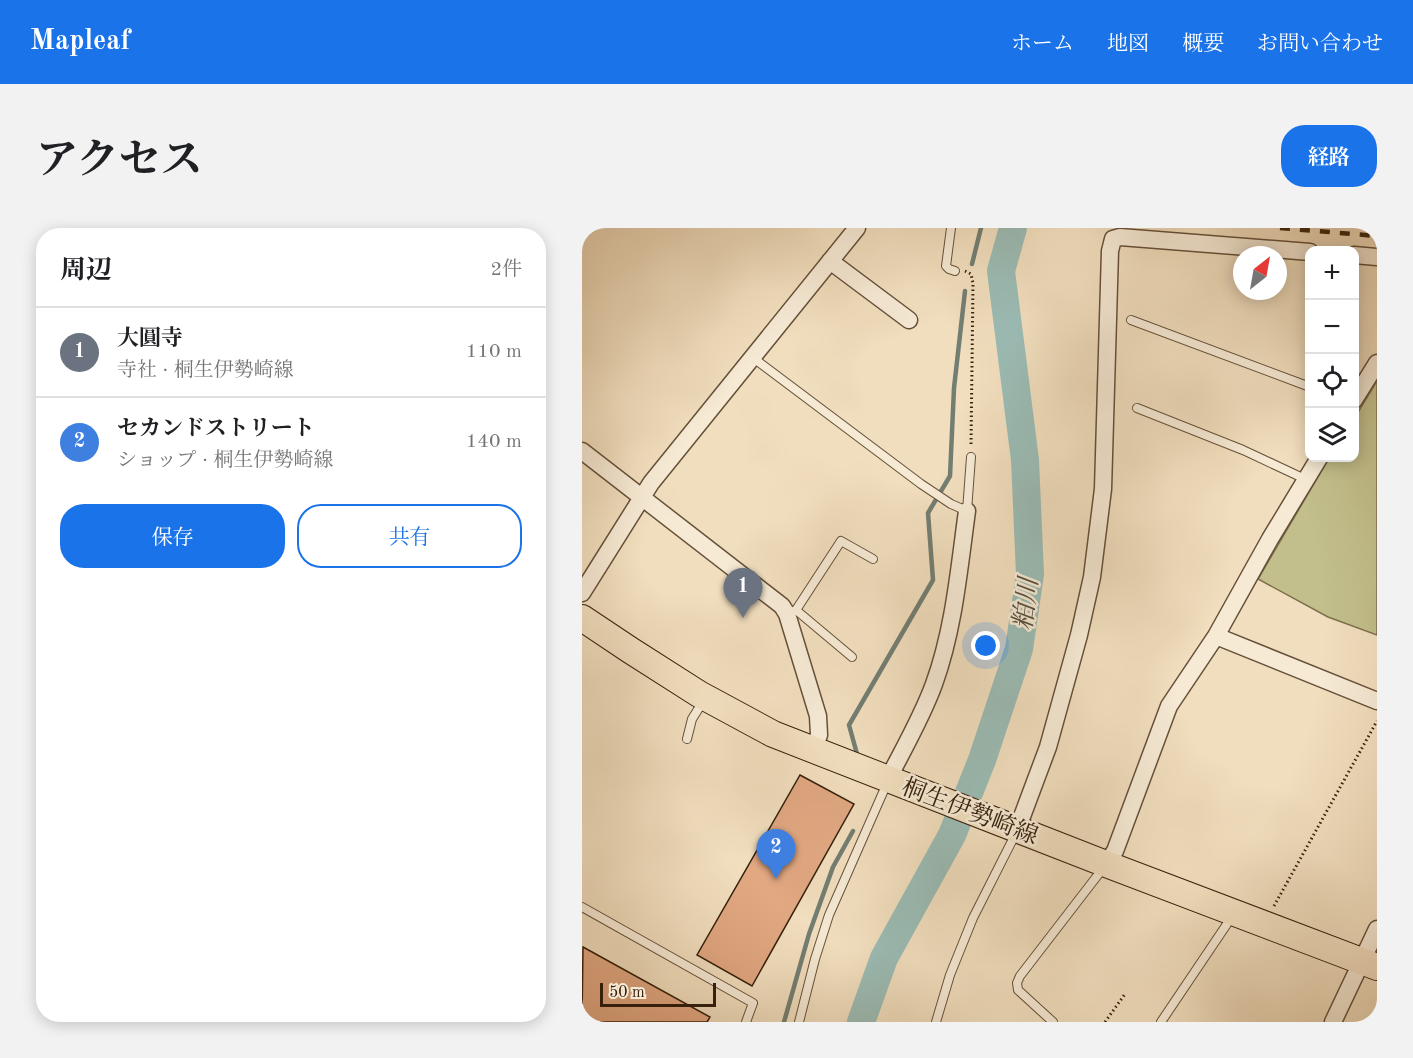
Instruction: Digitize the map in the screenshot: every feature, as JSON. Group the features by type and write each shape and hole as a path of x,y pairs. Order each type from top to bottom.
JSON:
{"main road":[{"name":"桐生伊勢崎線","path":"582,618 706,698 773,734 1369,965"}],"street":[{"path":"582,593 642,497 857,228"},
{"path":"1015,829 1048,747 1079,635 1092,577 1103,489 1110,251 1113,239 1120,237 1305,252"},
{"path":"1359,255 1377,257"},
{"path":"830,261 909,320"},
{"path":"1359,392 1377,363"},
{"path":"582,451 791,612 818,716 819,735 813,750"},
{"path":"1106,864 1115,851 1170,706 1215,636 1316,462"},
{"path":"891,780 922,716 941,664 956,591 967,512"},
{"path":"1215,636 1377,701"},
{"path":"1333,1022 1369,965 1377,929"}],"lane":[{"path":"951,228 946,266 955,271"},
{"path":"1131,320 1305,385"},
{"path":"752,357 921,484 967,512 971,457"},
{"path":"1137,408 1243,450 1305,479"},
{"path":"852,657 791,612 841,541 873,559"},
{"path":"687,738 692,719 706,698"},
{"path":"799,1022 829,915 891,780"},
{"path":"936,1022 950,975 973,918 1015,829"},
{"path":"1053,1022 1018,990 1017,983 1020,975 1106,864"},
{"path":"582,907 753,1003 746,1022"},
{"path":"1161,1022 1227,924 1231,912"}],"path":[{"path":"955,271 971,274 973,282 971,457"},
{"path":"1271,911 1377,721"},
{"path":"1105,1022 1125,994"}],"shaded area":[{"path":"1377,381 1377,635 1328,617 1258,579 1327,462 1359,462 1359,410"}],"building":[{"path":"800,775 854,804 752,986 697,955"},
{"path":"583,947 710,1017 707,1022 582,1022"}],"waterway":[{"path":"972,264 981,228"},
{"name":"粕川","path":"861,1022 884,958 952,835 982,760 1019,649 1030,574 1025,460 1001,271 1013,228"},
{"path":"857,754 849,725 933,580 928,513 950,476 954,388 965,291"},
{"path":"784,1022 809,934 833,867 853,831"}],"railway":[{"path":"1280,228 1377,236"}],"place":[{"name":"大圓寺","path":"743,618"},
{"name":"セカンドストリート","path":"776,879"}]}
